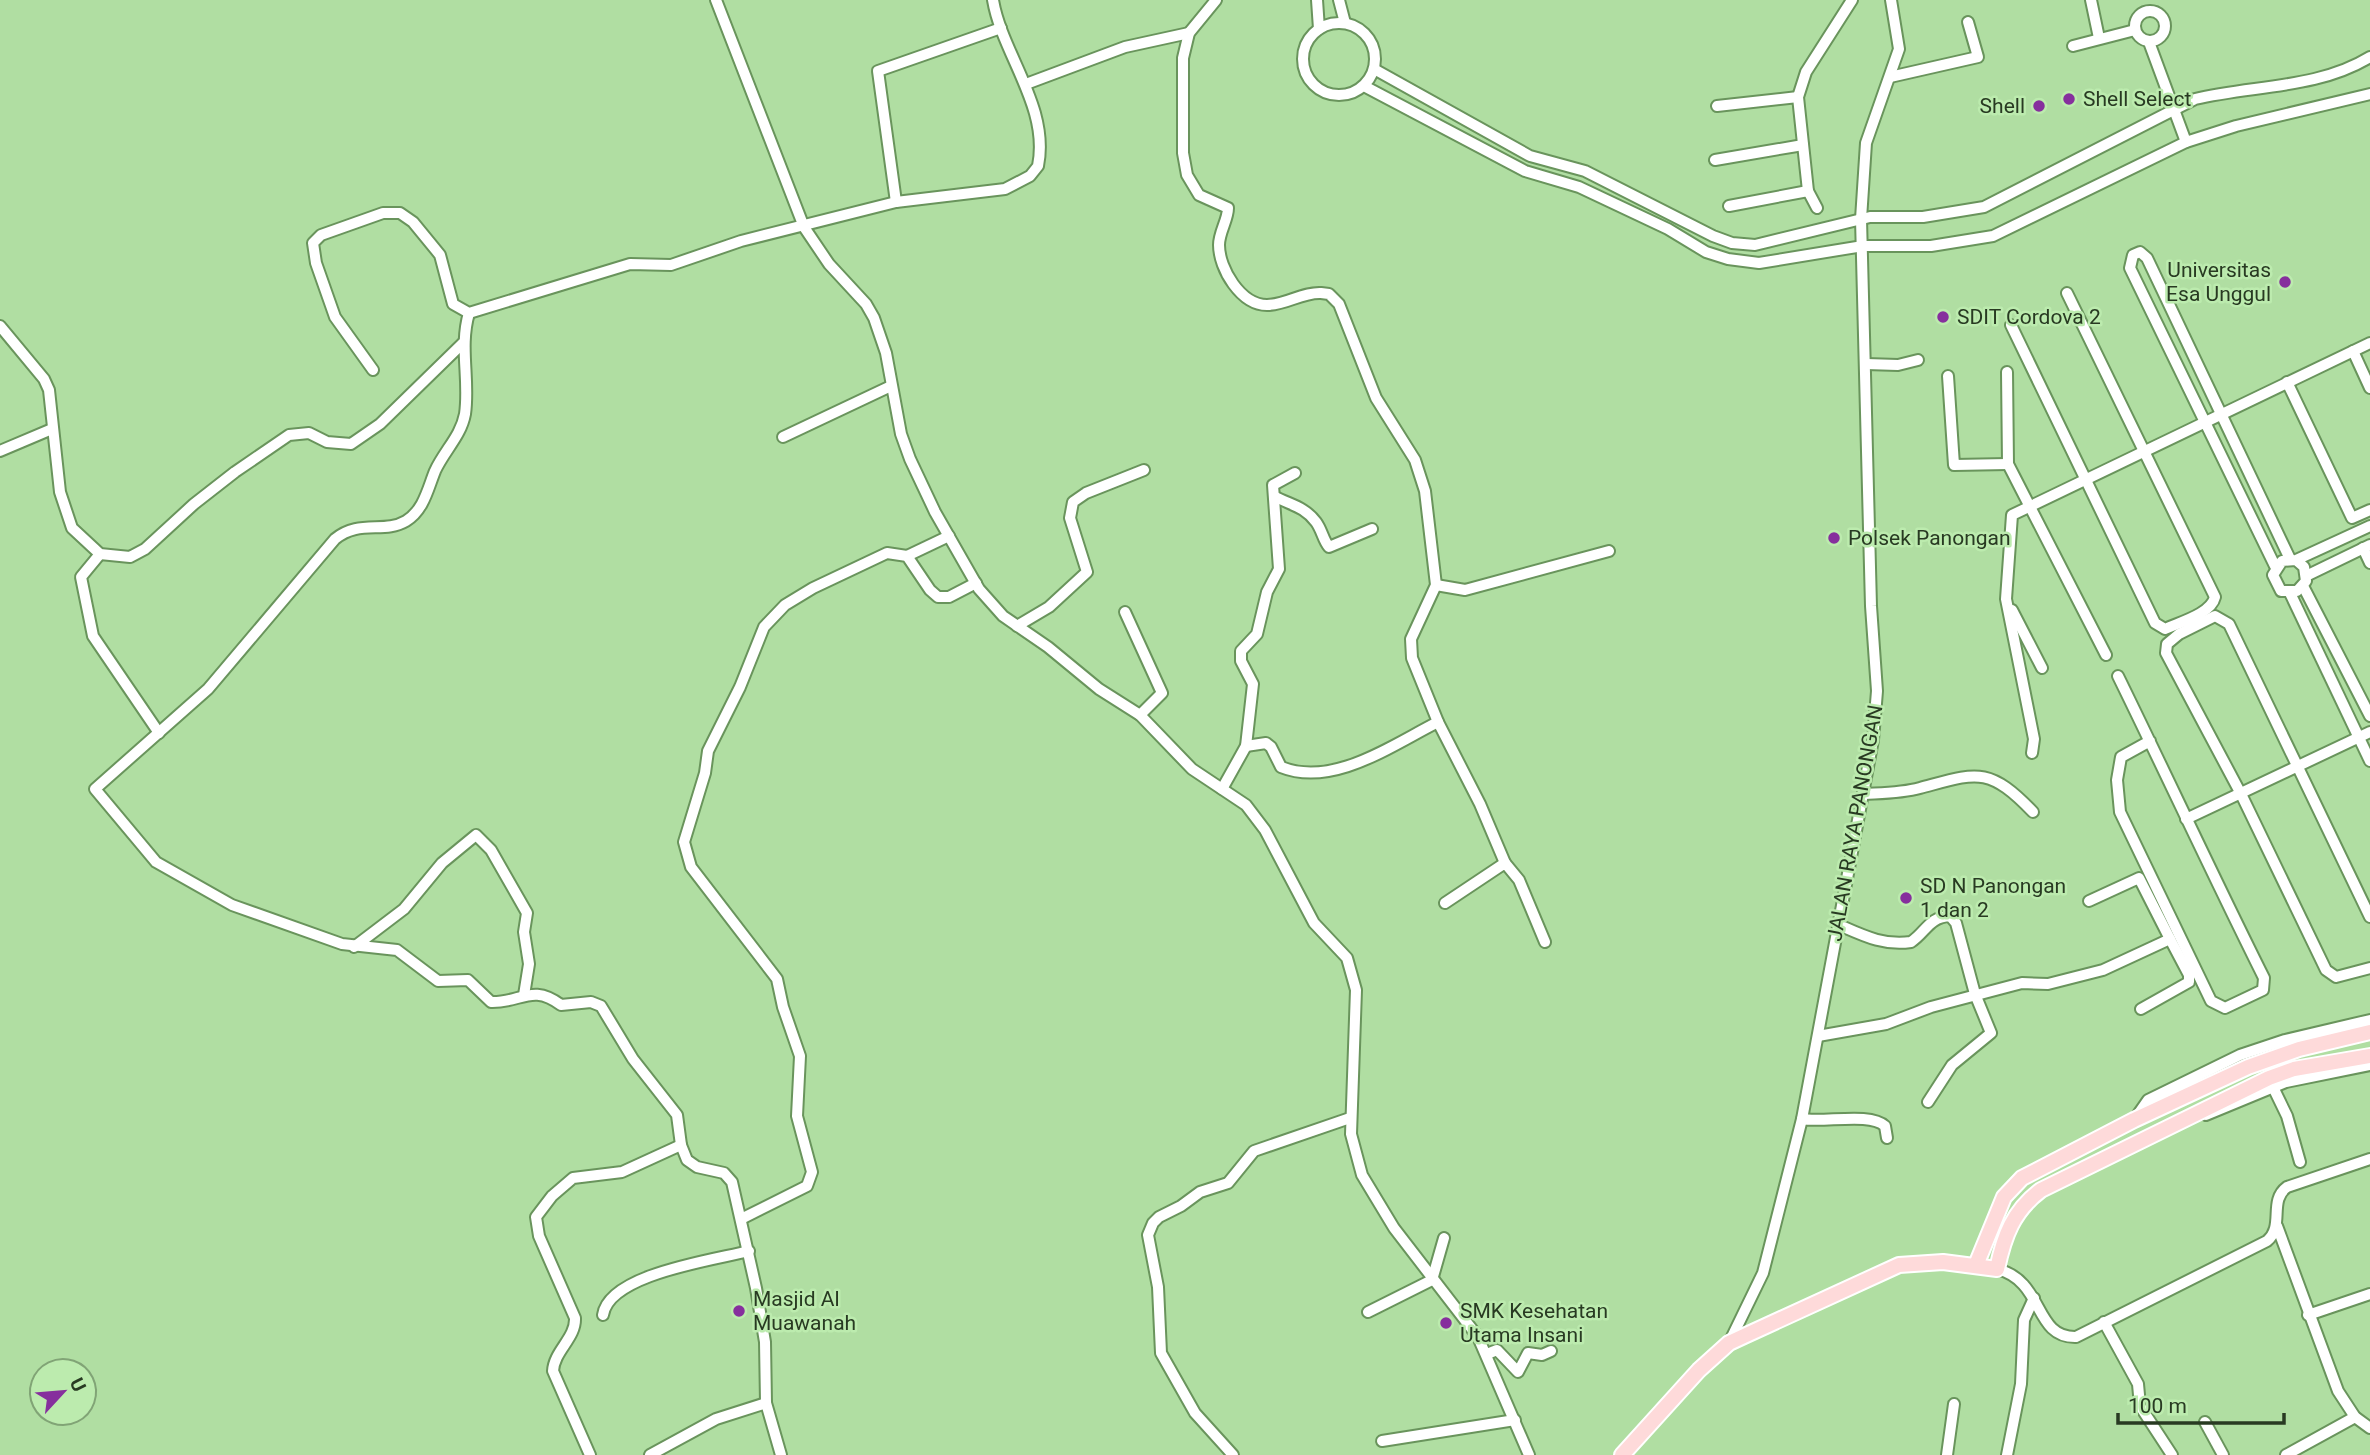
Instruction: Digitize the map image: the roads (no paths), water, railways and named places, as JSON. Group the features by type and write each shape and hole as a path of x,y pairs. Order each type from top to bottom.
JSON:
{"main road":[{"path":"1976,1265 1993,1219 2012,1187 2046,1165 2134,1120 2181,1091 2243,1062 2306,1042 2370,1032"},
{"path":"1997,1269 2003,1241 2016,1214 2028,1200 2042,1190 2294,1069 2370,1056"},
{"name":"JALAN RAYA PANONGAN","path":"1622,1455 1664,1407 1729,1343 1887,1268 1920,1262 1997,1269"}],"street":[{"path":"716,0 804,227 829,264 866,304 880,334 910,459 975,583 996,610 1099,689 1140,715 1192,769 1245,805 1256,817 1314,923 1347,958 1354,974 1356,1049 1350,1118 1354,1153 1362,1175 1394,1228 1432,1280 1463,1316 1487,1354 1529,1455"},
{"path":"373,370 335,317 313,251 313,243 321,235 383,213 404,215 440,255 453,304 469,313 630,264 671,265 741,241 896,202 1005,189 1030,176 1038,166 1040,154 1026,84 1001,28 993,0"},
{"path":"1216,0 1189,33 1182,69 1184,164 1190,182 1199,195 1228,208 1219,246 1227,271 1237,288 1259,303 1275,304 1314,292 1329,294 1339,304 1376,398 1408,445 1421,474 1436,585 1427,611 1415,628 1410,646 1416,670 1506,863 1519,880 1545,942"},
{"path":"1317,0 1319,29"},
{"path":"1339,0 1345,23"},
{"path":"1817,208 1808,191 1798,97 1806,72 1852,0"},
{"name":"JALAN RAYA PANONGAN","path":"1729,1343 1763,1273 1802,1119 1865,794 1877,691 1871,606 1861,219 1866,143 1899,49 1891,0"},
{"path":"2091,0 2099,38"},
{"path":"2160,13 2151,10 2141,13 2135,20 2135,30 2140,38 2149,42 2159,39 2165,31 2165,22 2160,13 2161,0"},
{"path":"1890,77 1978,57 1968,22"},
{"path":"1345,23 1360,29 1371,41 1374,69 1364,86 1356,92 1336,95 1326,93 1311,81 1306,72 1304,53 1307,44 1319,29 1345,23"},
{"path":"896,202 878,71 1001,28"},
{"path":"2073,46 2135,30"},
{"path":"1026,84 1125,47 1189,33"},
{"path":"2149,42 2186,142"},
{"path":"1374,69 1531,156 1585,171 1732,243 1755,245 1861,219 1923,217 1984,207 2195,99 2231,90 2325,77 2370,57"},
{"path":"1364,86 1525,171 1579,187 1668,229 1706,252 1728,259 1759,263 1863,246 1931,246 1993,236 2186,142 2236,126 2370,94"},
{"path":"1717,106 1798,97"},
{"path":"1715,160 1803,145"},
{"path":"1525,171 1531,156"},
{"path":"1730,205 1808,191"},
{"path":"2290,593 2281,591 2274,584 2276,566 2130,268 2129,259 2133,255 2140,252 2147,258 2293,560 2304,567 2305,581 2370,716"},
{"path":"2011,325 2158,628 2165,629 2200,613 2211,605 2215,597 2067,293"},
{"path":"469,313 463,343 467,391 463,422 436,468 418,509 399,523 362,526 335,539 208,689 95,789 156,862 232,905 354,947 397,950 438,981 468,980 491,1002 543,994 561,1005 591,1002 601,1006 633,1059 677,1115 681,1145 692,1165 717,1170 729,1176 748,1251 765,1342 766,1403 781,1455"},
{"path":"0,326 44,379 49,390 63,510 72,528 100,554 130,557 145,549 194,504 289,435 309,433 327,442 351,444 380,424 463,343"},
{"path":"2032,754 2034,739 2006,599 2011,517 2028,506 2370,343"},
{"path":"2353,351 2370,388"},
{"path":"1866,365 1898,365 1918,360"},
{"path":"2007,372 2008,464 2106,655"},
{"path":"1948,376 1954,465 2008,464"},
{"path":"2287,382 2352,518 2370,510"},
{"path":"783,437 891,386"},
{"path":"0,451 52,429"},
{"path":"1017,626 1056,602 1087,572 1070,518 1073,502 1086,493 1144,470"},
{"path":"1222,789 1246,746 1253,684 1240,654 1244,645 1256,634 1263,603 1279,569 1274,483 1295,473"},
{"path":"1274,496 1296,503 1307,512 1318,524 1329,547 1372,529"},
{"path":"2276,566 2370,526"},
{"path":"741,1219 799,1191 811,1182 812,1172 797,1116 800,1056 783,1007 777,979 691,867 685,851 685,832 705,773 710,746 740,687 757,638 768,621 793,598 887,553 907,556 949,536"},
{"path":"2290,593 2305,581 2366,547 2370,563"},
{"path":"1436,585 1465,590 1608,551"},
{"path":"100,554 81,577 93,636 159,733"},
{"path":"907,556 930,590 938,597 949,597 975,583"},
{"path":"2290,593 2370,761"},
{"path":"2006,599 2042,668"},
{"path":"1125,612 1162,693 1140,715"},
{"path":"2370,917 2300,766 2229,624 2215,616 2179,634 2167,644 2166,653 2241,794 2326,970 2336,977 2370,968"},
{"path":"2118,676 2150,741 2266,985 2263,990 2225,1008 2211,1001 2120,812 2117,780 2120,757 2150,741"},
{"path":"1246,746 1266,743 1272,747 1281,767 1293,772 1322,773 1363,759 1438,722"},
{"path":"2186,819 2370,732"},
{"path":"1865,794 1918,789 1964,775 2002,783 2033,811"},
{"path":"354,947 404,909 442,863 476,835 491,850 527,914 524,932 529,959 524,995"},
{"path":"1445,903 1506,863"},
{"path":"2089,901 2139,878 2189,975 2189,982 2141,1009"},
{"path":"1839,925 1888,944 1896,944 1911,942 1927,923 1950,916 1956,923 1975,994 1991,1033 1952,1065 1928,1102"},
{"path":"1818,1035 1886,1024 1975,994 2028,982 2048,984 2103,970 2170,939"},
{"path":"2306,1042 2370,1020"},
{"path":"2300,1162 2287,1116 2271,1082 2370,1065"},
{"path":"1802,1119 1823,1123 1834,1117 1848,1121 1874,1119 1885,1126 1887,1138"},
{"path":"1233,1455 1195,1413 1161,1353 1158,1287 1148,1235 1159,1217 1181,1206 1199,1192 1228,1183 1254,1151 1350,1118"},
{"path":"590,1455 553,1371 554,1361 576,1327 575,1318 539,1236 536,1217 552,1196 573,1178 622,1172 681,1145"},
{"path":"2370,1159 2287,1187 2279,1195 2277,1226 2338,1391 2355,1417 2370,1428"},
{"name":"JALAN RAYA PANONGAN","path":"1997,1269 2017,1277 2034,1298 2045,1321 2066,1338 2076,1338 2267,1241 2277,1226"},
{"path":"1368,1312 1432,1280 1444,1238"},
{"path":"603,1315 604,1307 615,1294 652,1274 748,1251"},
{"path":"2308,1315 2370,1294"},
{"path":"2007,1455 2021,1384 2024,1320 2034,1298"},
{"path":"1743,1316 1757,1330"},
{"path":"2104,1322 2138,1384 2140,1406 2172,1455"},
{"path":"1487,1354 1497,1350 1518,1372 1528,1353 1542,1355 1551,1351"},
{"path":"650,1455 716,1419 766,1403"},
{"path":"1947,1455 1954,1404"},
{"path":"2286,1455 2355,1417"},
{"path":"1382,1441 1515,1420"},
{"path":"2205,1422 2223,1455"}],"place":[{"name":"Shell Select","path":"2069,99"},
{"name":"Shell","path":"2039,106"},
{"name":"Universitas Esa Unggul","path":"2285,282"},
{"name":"SDIT Cordova 2","path":"1943,317"},
{"name":"Polsek Panongan","path":"1834,538"},
{"name":"SD N Panongan 1 dan 2","path":"1906,898"},
{"name":"Masjid Al Muawanah","path":"739,1311"},
{"name":"SMK Kesehatan Utama Insani","path":"1446,1323"}]}
